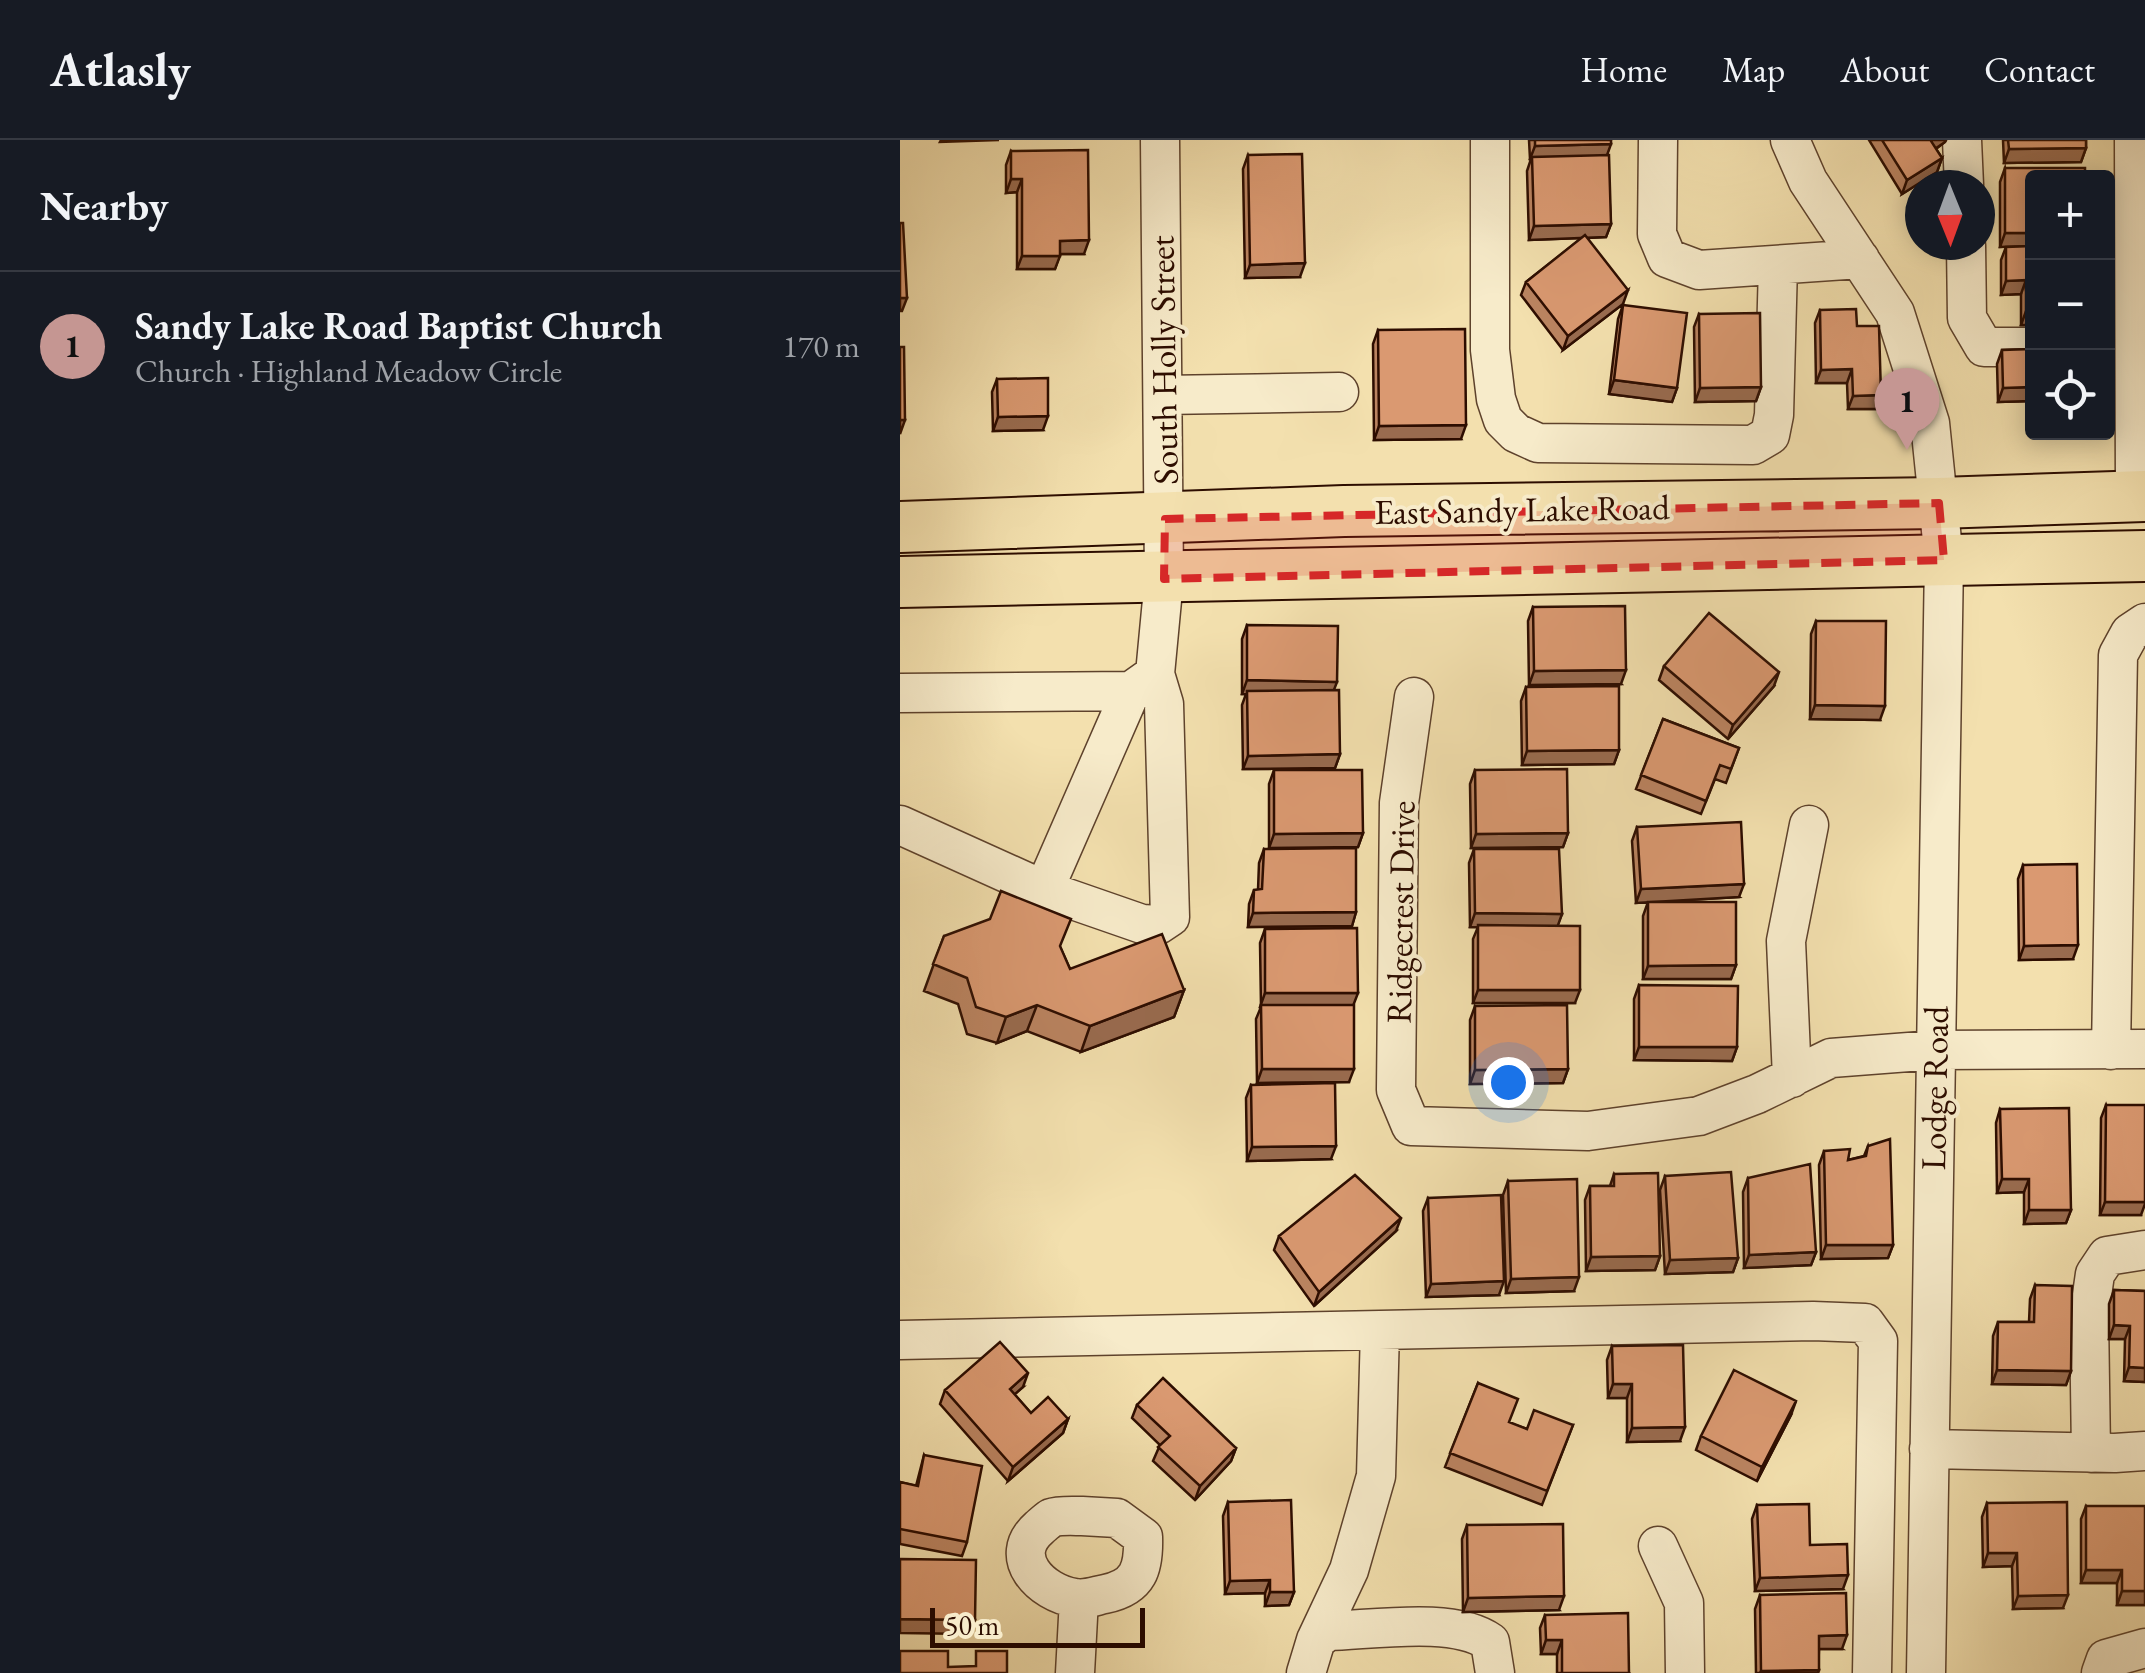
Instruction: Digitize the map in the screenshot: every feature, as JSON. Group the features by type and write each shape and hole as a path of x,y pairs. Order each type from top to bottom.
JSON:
{"main road":[{"name":"East Sandy Lake Road","path":"900,527 1344,511 1938,503 2140,496"},
{"name":"East Sandy Lake Road","path":"900,582 2145,556"}],"street":[{"name":"South Holly Street","path":"1143,682 1164,579 1160,140"},
{"path":"1490,140 1490,350 1496,399 1502,420 1516,433 1538,443 1753,445 1770,435 1774,416 1778,265"},
{"path":"1658,140 1657,234 1667,258 1698,270 1860,259"},
{"name":"Lodge Road","path":"1790,140 1808,182 1895,313 1906,342 1930,423 1944,560 1926,1673"},
{"path":"1962,140 1963,170"},
{"path":"2134,140 2129,348 2140,496"},
{"path":"1966,260 1967,318 1984,347 2025,347"},
{"path":"1163,395 1338,392"},
{"path":"1809,825 1786,941 1792,1078 1831,1058 1935,1050 2128,1050 2118,655 2130,632 2145,623"},
{"path":"1044,890 1143,682"},
{"path":"900,692 1143,682 1164,704 1170,917 1158,925 1142,924 1044,890 900,826"},
{"name":"Ridgecrest Drive","path":"1414,697 1399,803 1396,1090 1411,1126 1588,1131 1699,1116 1792,1078"},
{"path":"2090,1452 2089,1316 2095,1274 2107,1256 2145,1250"},
{"path":"900,1340 1865,1323 1878,1341 1872,1673"},
{"path":"1311,1657 1349,1570 1376,1476 1380,1330"},
{"path":"1929,1449 2145,1450"},
{"path":"1658,1546 1684,1603 1686,1673"},
{"path":"1075,1673 1079,1600"},
{"path":"1311,1657 1328,1631 1458,1628 1490,1642 1494,1673"},
{"path":"2101,1673 2106,1660 2145,1648"}],"highlighted area":[{"path":"1939,503 1944,560 1757,564 1164,579 1165,519"}],"building":[{"path":"1535,140 1611,140 1611,144 1535,146"},
{"path":"1882,140 1932,140 1942,158 1923,170 1905,170 1905,177"},
{"path":"2008,140 2086,140 2086,148 2009,149"},
{"path":"1088,150 1089,240 1060,241 1060,256 1022,256 1022,179 1011,179 1011,151"},
{"path":"1302,154 1305,263 1250,265 1248,155"},
{"path":"1609,155 1611,224 1534,226 1532,157"},
{"path":"2005,168 2085,168 2025,170 2025,233 2005,233"},
{"path":"903,223 907,298 900,298"},
{"path":"1585,235 1628,290 1568,336 1526,282"},
{"path":"2025,246 2025,280 2006,281 2006,247"},
{"path":"1623,305 1687,313 1677,388 1614,380"},
{"path":"1856,309 1857,326 1879,326 1881,395 1853,396 1852,369 1821,370 1820,310"},
{"path":"1760,313 1761,387 1700,388 1699,314"},
{"path":"1465,329 1466,425 1379,426 1378,330"},
{"path":"900,347 904,347 905,420 900,420"},
{"path":"2025,349 2025,387 2003,388 2002,350"},
{"path":"1048,378 1048,416 998,417 997,379"},
{"path":"1625,606 1626,670 1534,671 1533,607"},
{"path":"1709,613 1779,672 1733,725 1664,666"},
{"path":"1816,621 1886,621 1885,706 1815,705"},
{"path":"1247,625 1338,626 1337,682 1247,680"},
{"path":"1619,686 1619,750 1527,751 1526,687"},
{"path":"1339,690 1340,754 1248,756 1247,691"},
{"path":"1663,719 1739,748 1731,769 1720,765 1706,801 1641,775"},
{"path":"1567,769 1568,833 1476,834 1475,770"},
{"path":"1274,770 1362,770 1363,833 1274,834"},
{"path":"1741,822 1744,884 1641,889 1637,827"},
{"path":"1356,848 1356,912 1253,913 1254,890 1262,889 1264,849"},
{"path":"1474,849 1559,849 1562,914 1475,913"},
{"path":"2077,864 2078,945 2024,946 2023,865"},
{"path":"1001,891 1071,919 1060,946 1070,969 1162,934 1184,990 1090,1026 1037,1005 1006,1017 976,1007 967,978 933,964 944,936 990,919"},
{"path":"1648,902 1736,902 1736,965 1648,966"},
{"path":"1478,925 1580,926 1580,990 1478,990"},
{"path":"1357,928 1358,993 1265,993 1265,929"},
{"path":"1639,985 1738,986 1737,1047 1639,1047"},
{"path":"1261,1005 1354,1005 1354,1069 1262,1069"},
{"path":"1567,1005 1568,1069 1475,1070 1475,1006"},
{"path":"1335,1083 1336,1146 1252,1147 1251,1085"},
{"path":"2106,1105 2145,1105 2145,1202 2105,1202"},
{"path":"2069,1108 2071,1210 2029,1210 2029,1179 2002,1179 2000,1109"},
{"path":"1890,1139 1893,1245 1826,1245 1824,1151 1850,1149 1848,1160 1866,1156 1868,1146"},
{"path":"1810,1164 1816,1252 1749,1255 1748,1178"},
{"path":"1731,1172 1738,1258 1670,1260 1665,1176"},
{"path":"1658,1173 1660,1256 1591,1257 1590,1186 1614,1186 1614,1174"},
{"path":"1355,1175 1401,1218 1319,1292 1279,1236"},
{"path":"1577,1179 1579,1277 1511,1279 1508,1181"},
{"path":"1501,1195 1504,1281 1431,1284 1428,1198"},
{"path":"2035,1285 2072,1286 2071,1371 1997,1370 1998,1322 2034,1322"},
{"path":"2114,1290 2145,1291 2145,1368 2129,1367 2130,1326 2114,1325"},
{"path":"1000,1342 1028,1373 1010,1389 1031,1413 1048,1397 1068,1419 1013,1467 945,1390"},
{"path":"1683,1345 1685,1427 1632,1428 1632,1384 1613,1384 1612,1346"},
{"path":"1734,1370 1796,1401 1762,1467 1701,1436"},
{"path":"1163,1378 1236,1448 1200,1486 1158,1447 1170,1436 1137,1405"},
{"path":"1478,1383 1518,1399 1509,1422 1527,1429 1534,1410 1573,1425 1547,1491 1450,1453"},
{"path":"924,1455 982,1466 967,1542 900,1529 900,1482 918,1486"},
{"path":"1291,1500 1294,1592 1270,1592 1270,1580 1230,1581 1228,1502"},
{"path":"2067,1502 2068,1595 2018,1596 2017,1553 1988,1553 1987,1503"},
{"path":"1809,1504 1810,1545 1847,1544 1848,1575 1760,1578 1757,1505"},
{"path":"2086,1506 2145,1506 2145,1591 2122,1591 2122,1570 2086,1570"},
{"path":"1563,1524 1564,1596 1468,1598 1467,1525"},
{"path":"900,1559 976,1560 975,1620 900,1619"},
{"path":"1846,1593 1847,1635 1819,1636 1819,1670 1761,1671 1760,1595"},
{"path":"1628,1613 1629,1673 1562,1673 1562,1640 1546,1640 1545,1615"},
{"path":"900,1651 948,1651 948,1667 976,1666 976,1651 1007,1651 1007,1673 900,1673"}],"place":[{"name":"Sandy Lake Road Baptist Church","path":"1907,450"}]}
